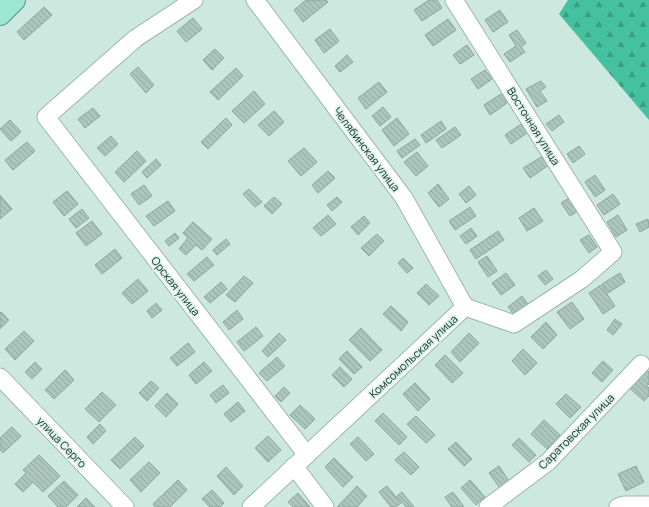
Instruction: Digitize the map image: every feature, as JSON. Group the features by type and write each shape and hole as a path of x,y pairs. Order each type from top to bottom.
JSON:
{"main road":[{"path":"0,14 14,0"}],"street":[{"name":"Орская улица","path":"194,0 136,38 46,117 307,455"},
{"name":"Челябинская улица","path":"255,0 404,198 465,307"},
{"name":"Восточная улица","path":"454,0 613,252"},
{"name":"Комсомольская улица","path":"251,507 465,307 514,324 582,279 613,252"},
{"name":"Саратовская улица","path":"488,507 548,462 641,364"},
{"name":"улица Серго","path":"0,377 125,507"},
{"path":"294,466 325,507"},
{"path":"618,507 624,504 649,505"}],"green space":[{"path":"568,0 649,0 649,120 559,14"}],"building":[{"path":"306,0 326,0 328,2 303,22 294,10"},
{"path":"429,0 437,0 442,8 422,21 414,10"},
{"path":"44,7 52,15 24,40 17,32"},
{"path":"500,10 508,22 493,32 485,20"},
{"path":"193,18 202,29 186,42 177,31"},
{"path":"448,19 456,30 433,46 425,35"},
{"path":"330,29 339,41 324,53 315,40"},
{"path":"517,30 526,43 521,47 525,52 510,62 504,54 516,46 509,35"},
{"path":"467,45 474,55 460,64 453,55"},
{"path":"215,49 224,58 212,70 203,60"},
{"path":"347,55 353,62 340,72 335,66"},
{"path":"138,67 154,85 146,93 130,74"},
{"path":"236,68 243,76 218,100 210,92"},
{"path":"485,70 492,79 478,89 471,79"},
{"path":"541,81 546,87 540,91 547,101 537,107 526,89"},
{"path":"379,82 387,92 366,109 358,98"},
{"path":"254,91 265,104 244,123 232,111"},
{"path":"501,94 507,103 490,115 484,105"},
{"path":"383,107 391,117 380,126 372,116"},
{"path":"93,108 100,116 85,128 78,119"},
{"path":"274,111 284,122 269,136 258,125"},
{"path":"559,115 564,122 552,131 546,124"},
{"path":"226,118 232,125 208,149 201,142"},
{"path":"397,118 409,134 394,146 382,130"},
{"path":"10,120 21,132 11,141 0,129"},
{"path":"441,121 446,129 426,143 421,135"},
{"path":"521,124 527,133 511,144 505,135"},
{"path":"455,127 461,135 442,148 436,140"},
{"path":"111,136 118,144 105,156 97,148"},
{"path":"415,139 420,145 402,158 397,151"},
{"path":"27,142 35,151 13,170 5,160"},
{"path":"579,146 585,154 573,163 567,154"},
{"path":"304,148 317,162 301,176 288,161"},
{"path":"137,151 146,161 124,182 115,172"},
{"path":"417,152 428,166 416,176 404,162"},
{"path":"543,156 549,165 530,178 523,168"},
{"path":"156,159 161,165 147,178 142,172"},
{"path":"328,171 335,178 318,193 312,185"},
{"path":"595,175 605,190 595,197 585,182"},
{"path":"438,184 449,199 439,207 428,193"},
{"path":"144,185 152,196 139,205 131,194"},
{"path":"469,186 476,195 466,203 459,194"},
{"path":"249,189 262,202 255,207 243,194"},
{"path":"67,191 78,204 64,216 53,202"},
{"path":"613,194 620,204 604,215 597,205"},
{"path":"0,195 12,209 0,219"},
{"path":"274,197 282,204 272,214 264,206"},
{"path":"337,197 342,202 332,211 327,205"},
{"path":"569,198 578,211 570,216 561,203"},
{"path":"168,201 175,211 154,226 146,216"},
{"path":"470,207 476,216 455,230 449,221"},
{"path":"534,208 543,221 527,231 519,218"},
{"path":"82,209 89,218 76,228 69,219"},
{"path":"328,215 336,224 321,236 313,228"},
{"path":"618,215 627,230 616,237 607,222"},
{"path":"364,216 370,223 358,235 351,227"},
{"path":"648,219 649,227 640,232 636,224"},
{"path":"92,221 102,234 86,246 76,233"},
{"path":"193,222 212,239 202,250 196,245 186,255 179,249 188,238 183,233"},
{"path":"471,228 477,236 466,244 460,236"},
{"path":"498,231 504,240 476,259 470,250"},
{"path":"175,233 179,238 169,246 165,241"},
{"path":"377,234 384,241 369,256 361,248"},
{"path":"589,235 597,247 589,253 580,240"},
{"path":"226,239 230,244 217,255 213,250"},
{"path":"115,249 122,258 102,274 95,265"},
{"path":"487,256 497,271 488,277 478,262"},
{"path":"207,257 214,265 194,281 187,274"},
{"path":"403,258 413,268 407,273 398,263"},
{"path":"546,270 553,279 545,285 538,276"},
{"path":"506,273 515,285 501,295 492,283"},
{"path":"620,273 625,282 608,293 602,284"},
{"path":"244,276 253,283 235,302 226,295"},
{"path":"138,279 148,291 132,304 122,293"},
{"path":"221,282 227,289 210,303 204,297"},
{"path":"426,284 439,296 429,305 417,293"},
{"path":"601,285 615,306 603,314 589,293"},
{"path":"522,296 528,304 514,315 508,307"},
{"path":"572,302 584,319 570,329 557,312"},
{"path":"156,303 162,310 152,318 147,311"},
{"path":"391,306 408,322 401,331 383,314"},
{"path":"237,310 243,319 229,330 223,322"},
{"path":"1,312 9,320 0,329 0,313"},
{"path":"615,319 622,324 613,335 607,330"},
{"path":"546,322 557,335 543,349 531,337"},
{"path":"256,327 263,336 244,351 237,342"},
{"path":"361,328 382,350 370,361 349,340"},
{"path":"24,331 34,341 15,360 5,349"},
{"path":"279,333 286,340 268,357 262,351"},
{"path":"469,333 479,343 460,362 451,352"},
{"path":"188,343 195,352 177,366 170,358"},
{"path":"523,349 537,363 525,375 512,361"},
{"path":"347,351 362,367 354,374 339,359"},
{"path":"445,355 463,373 452,383 435,365"},
{"path":"277,357 285,366 267,381 259,373"},
{"path":"603,361 613,370 602,382 592,373"},
{"path":"35,362 42,369 32,379 25,372"},
{"path":"204,362 212,371 196,384 189,375"},
{"path":"340,367 352,379 344,387 332,375"},
{"path":"643,367 649,372 649,384 647,386 649,388 649,396 644,401 626,385"},
{"path":"65,370 74,380 54,399 45,390"},
{"path":"151,381 159,388 147,401 139,393"},
{"path":"415,383 430,399 418,411 403,394"},
{"path":"223,385 229,393 216,403 210,395"},
{"path":"284,387 290,393 281,402 275,396"},
{"path":"102,392 116,405 99,422 85,409"},
{"path":"167,393 178,404 166,417 155,406"},
{"path":"566,394 581,407 570,418 556,404"},
{"path":"238,402 245,411 231,422 224,414"},
{"path":"300,405 315,419 305,429 290,415"},
{"path":"383,413 407,437 399,445 375,421"},
{"path":"416,416 435,435 426,443 407,424"},
{"path":"544,420 560,435 547,449 531,434"},
{"path":"100,424 106,431 93,444 87,437"},
{"path":"12,427 21,436 3,453 0,449 0,438"},
{"path":"268,436 281,450 268,462 255,448"},
{"path":"135,437 144,446 120,469 111,460"},
{"path":"358,437 374,454 366,461 350,444"},
{"path":"519,438 536,455 529,462 512,445"},
{"path":"456,442 472,459 464,466 448,449"},
{"path":"404,452 419,467 411,475 395,460"},
{"path":"39,455 60,476 43,492 33,482 23,492 15,484 26,473 23,470"},
{"path":"334,458 353,477 343,487 325,467"},
{"path":"149,462 160,473 141,492 130,480"},
{"path":"499,466 509,481 500,488 489,473"},
{"path":"636,466 644,482 626,491 618,474"},
{"path":"226,467 243,486 234,495 217,476"},
{"path":"178,480 187,490 170,507 155,507 153,504"},
{"path":"470,480 485,497 476,505 461,488"},
{"path":"64,481 78,495 66,507 58,507 48,496"},
{"path":"357,486 367,496 357,507 337,507"},
{"path":"387,486 401,503 396,507 391,507 379,492"},
{"path":"212,490 224,503 220,507 210,507 202,499"},
{"path":"402,492 414,507 406,507 397,496"},
{"path":"453,492 464,507 452,507 445,497"},
{"path":"298,493 310,507 293,507 288,502"},
{"path":"86,498 95,507 77,507"}]}
